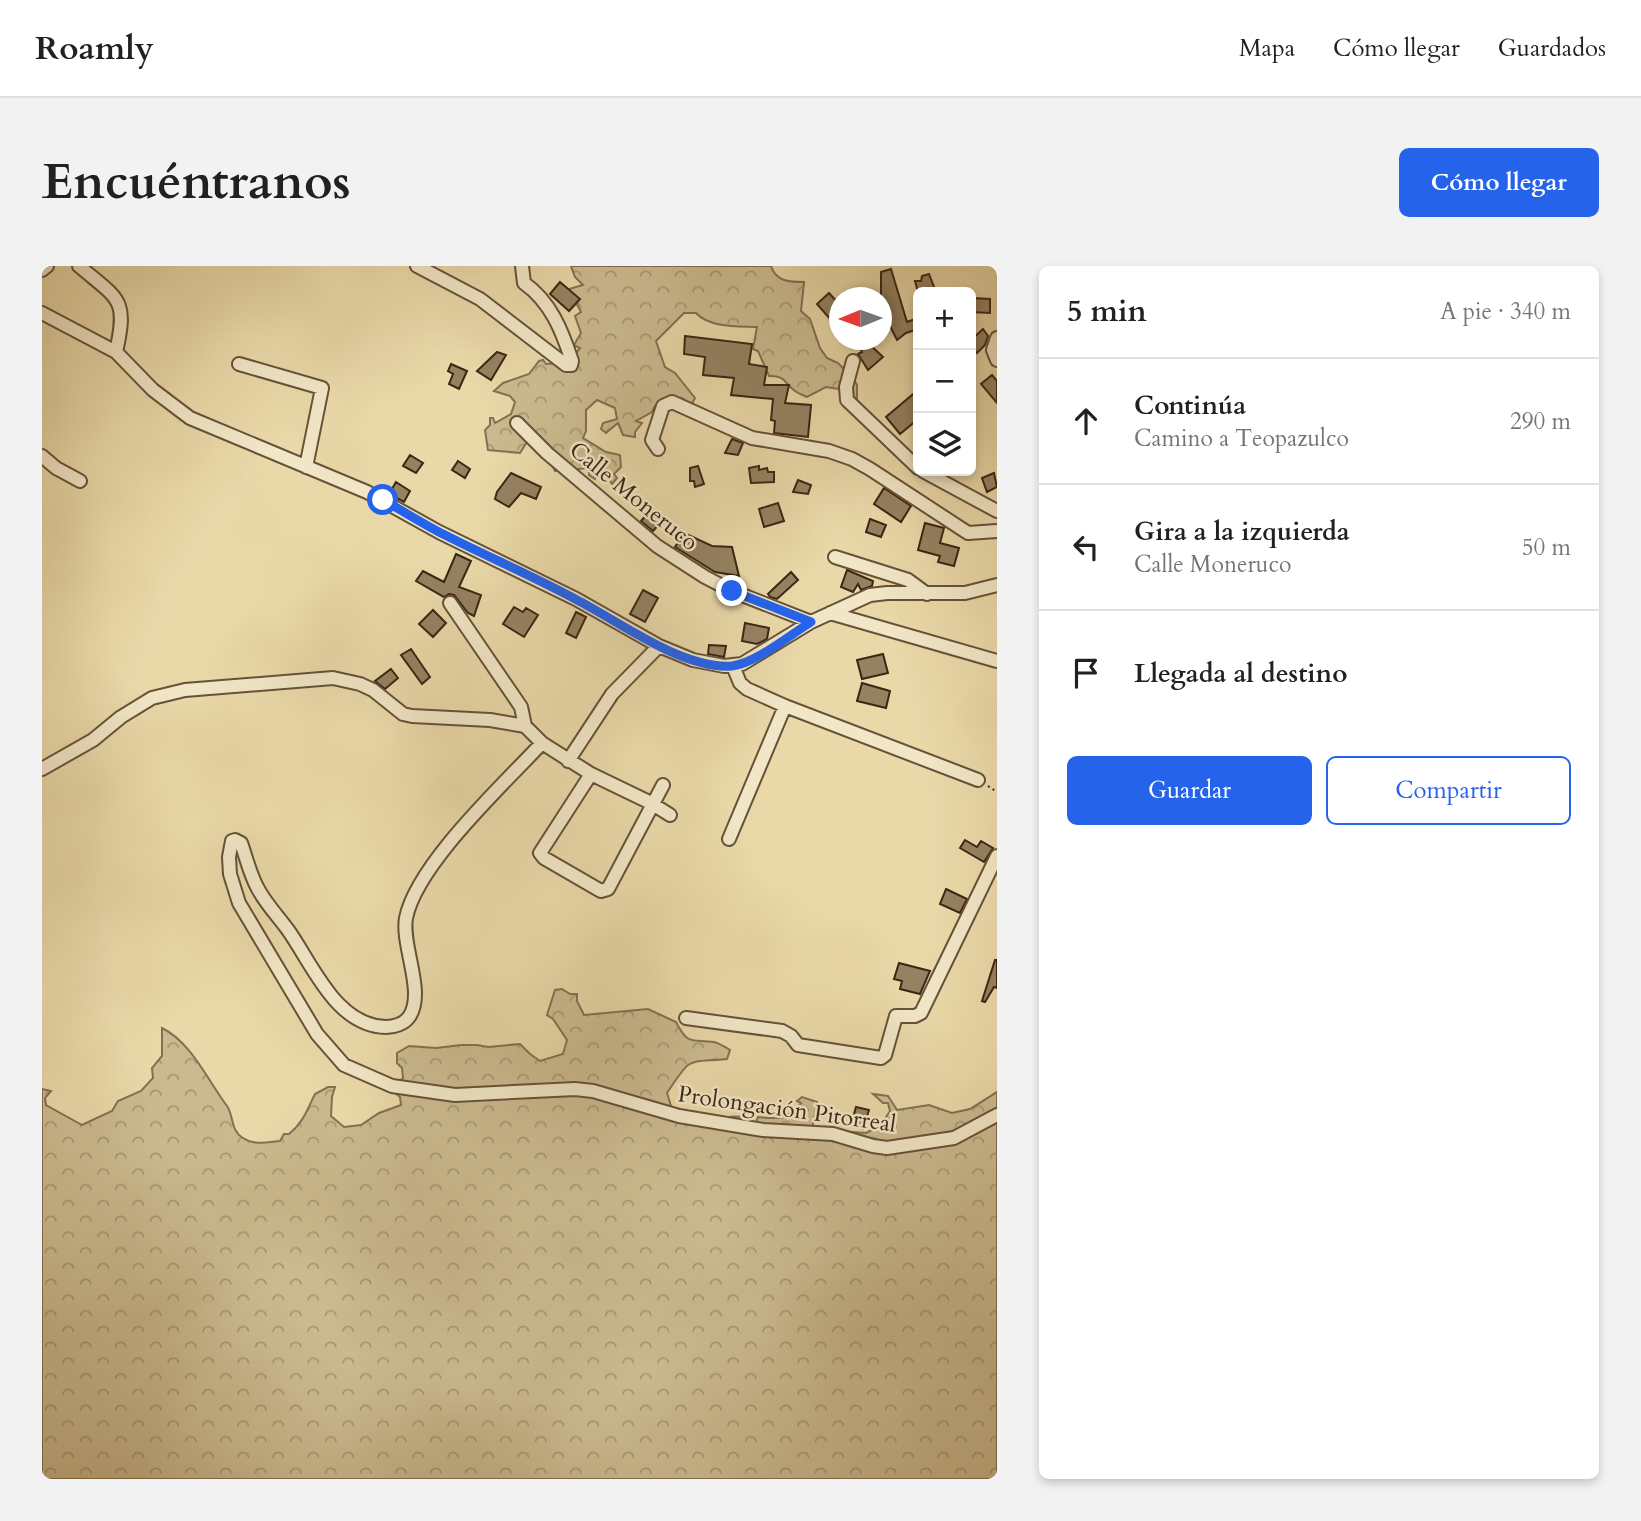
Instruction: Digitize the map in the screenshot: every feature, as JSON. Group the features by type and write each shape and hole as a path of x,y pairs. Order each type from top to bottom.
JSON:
{"street":[{"path":"42,270 47,266"},
{"path":"79,266 113,295 121,308 123,322 116,352"},
{"path":"417,266 480,299 569,366 572,361 562,333 538,293 524,283 522,266"},
{"path":"42,313 116,352 177,411 210,428 383,500 439,532 605,614 659,646 693,660 733,666 742,664 811,622 870,595 965,593 997,585"},
{"path":"997,338 993,350 997,360"},
{"path":"853,361 846,387 847,400 913,463"},
{"path":"239,364 321,388 306,467"},
{"path":"658,450 652,440 663,406 672,402 752,438 829,451 852,460 968,533 997,531"},
{"name":"Calle Moneruco","path":"517,424 547,453 657,546 732,591 811,622"},
{"path":"42,456 56,468 80,481"},
{"path":"932,476 997,511"},
{"path":"835,557 908,580 928,594"},
{"path":"450,603 521,707 525,726 542,743 590,776 651,803 670,815"},
{"path":"830,613 997,661"},
{"path":"568,761 612,694 659,646"},
{"path":"733,666 740,683 747,689 978,780"},
{"path":"42,769 93,740 121,717 152,698 206,687 333,678 373,690 403,714 490,720 525,726"},
{"path":"729,839 785,706"},
{"name":"Prolongación Pitorreal","path":"542,743 452,840 420,887 407,915 405,930 414,984 413,1007 409,1017 391,1027 377,1027 351,1016 329,993 258,889 241,842 235,839 232,841 230,874 239,903 317,1034 344,1065 392,1086 428,1093 474,1095 575,1088 701,1121 763,1130 833,1134 887,1148 954,1138 997,1115"},
{"path":"590,776 540,853 598,890 605,891 663,785"},
{"path":"686,1018 782,1031 791,1035 798,1045 881,1059 885,1055 896,1016 915,1016 922,1010 997,856"}],"green space":[{"path":"571,266 771,266 780,278 804,282 801,311 810,319 820,348 827,358 838,363 854,379 857,385 857,400 845,403 839,389 826,387 807,397 795,391 782,378 769,376 758,351 753,349 757,327 716,324 696,313 684,313 656,341 665,367 675,373 695,398 690,407 655,406 652,412 636,421 642,423 635,432 635,437 623,435 618,423 606,433 601,429 603,423 617,419 615,408 597,400 586,410 586,431 583,438 606,452 620,455 621,467 614,474 617,478 612,484 603,470 595,479 589,475 589,468 555,471 552,456 542,454 527,442 520,453 488,450 485,430 490,425 490,418 493,418 495,423 511,414 515,402 510,396 494,391 503,383 529,374 539,361 543,360 546,364 570,362 580,348 574,345 581,333 575,316 581,312 569,289 583,285 575,277"},
{"path":"562,989 570,994 577,994 577,1001 584,1015 648,1009 676,1022 684,1035 691,1040 716,1043 730,1050 727,1059 690,1064 667,1093 672,1109 697,1118 738,1117 750,1120 755,1125 758,1117 787,1116 801,1103 797,1101 802,1097 817,1102 812,1129 866,1133 880,1126 890,1111 888,1103 883,1103 873,1094 888,1096 897,1110 929,1105 952,1113 970,1109 997,1092 997,1479 42,1479 42,1089 51,1091 45,1098 46,1105 82,1125 112,1111 118,1101 141,1091 153,1078 152,1068 162,1056 162,1028 182,1043 199,1063 227,1106 239,1135 257,1143 280,1141 284,1134 289,1134 298,1125 315,1094 328,1087 335,1087 331,1116 344,1127 361,1125 379,1113 401,1105 400,1097 395,1093 400,1088 396,1084 403,1078 402,1068 397,1063 397,1053 409,1046 436,1048 520,1044 540,1061 563,1054 567,1040 553,1019 547,1015 555,990"}],"building":[{"path":"891,269 907,322 913,320 913,331 897,340 892,330 892,287 881,287 881,272"},
{"path":"929,274 934,287 917,287 915,281 921,281 922,276"},
{"path":"560,282 580,299 569,311 550,294"},
{"path":"829,293 829,318 817,304"},
{"path":"976,298 990,299 990,313 976,312"},
{"path":"983,329 988,336 985,345 977,353 976,352 976,335"},
{"path":"685,336 752,344 749,364 767,367 764,385 789,385 785,403 811,405 808,437 774,433 775,421 771,420 773,399 731,395 734,378 703,375 705,357 684,354"},
{"path":"861,350 876,350 883,357 868,370 858,354 862,352"},
{"path":"497,352 506,355 491,380 477,371"},
{"path":"451,364 467,371 459,389 449,384 453,374 448,371"},
{"path":"992,375 997,381 997,403 981,384"},
{"path":"913,394 913,423 900,434 886,417"},
{"path":"732,439 743,443 738,455 725,453"},
{"path":"410,455 423,463 416,473 403,466"},
{"path":"458,461 470,469 465,478 452,470"},
{"path":"698,466 704,484 695,487 694,481 690,481 690,468"},
{"path":"759,466 759,470 767,468 768,472 774,472 774,482 751,483 749,468"},
{"path":"511,473 541,487 536,499 521,493 509,507 495,499"},
{"path":"994,473 997,487 987,492 982,478"},
{"path":"798,480 811,485 808,494 793,492"},
{"path":"396,482 410,491 404,502 389,494"},
{"path":"884,488 911,506 901,522 874,504"},
{"path":"778,503 784,521 764,527 759,509"},
{"path":"650,511 662,521 653,531 641,521"},
{"path":"870,519 886,525 881,537 866,532"},
{"path":"925,523 944,528 940,543 959,548 954,566 938,562 940,556 918,550"},
{"path":"684,533 712,546 732,547 739,576 715,572 675,547"},
{"path":"456,554 471,561 459,587 481,595 474,616 468,613 454,595 444,597 416,581 423,571 444,582"},
{"path":"847,570 873,581 872,586 861,590 858,584 853,592 841,587"},
{"path":"791,572 798,580 777,599 770,597 768,594"},
{"path":"643,590 658,598 645,622 630,614"},
{"path":"514,607 523,612 526,608 538,615 524,637 503,624"},
{"path":"433,610 446,623 433,637 419,624"},
{"path":"576,612 586,617 576,638 566,633"},
{"path":"745,623 769,628 767,639 757,644 742,641"},
{"path":"709,645 726,646 724,657 708,654"},
{"path":"411,649 430,677 422,684 401,655"},
{"path":"883,654 888,673 862,679 857,660"},
{"path":"391,669 398,678 385,689 375,681"},
{"path":"862,683 890,691 886,708 857,701"},
{"path":"965,840 977,847 981,841 993,848 984,862 960,848"},
{"path":"946,889 967,899 960,913 940,904"},
{"path":"995,960 997,988 994,987 985,1002 982,1001"},
{"path":"899,963 930,971 920,994 900,989 902,981 894,979"},
{"path":"856,1107 869,1110 863,1129 851,1125"}],"route":[{"path":"383,500 439,532 605,614 674,654 693,660 723,666 742,664 811,622 732,591"}]}
